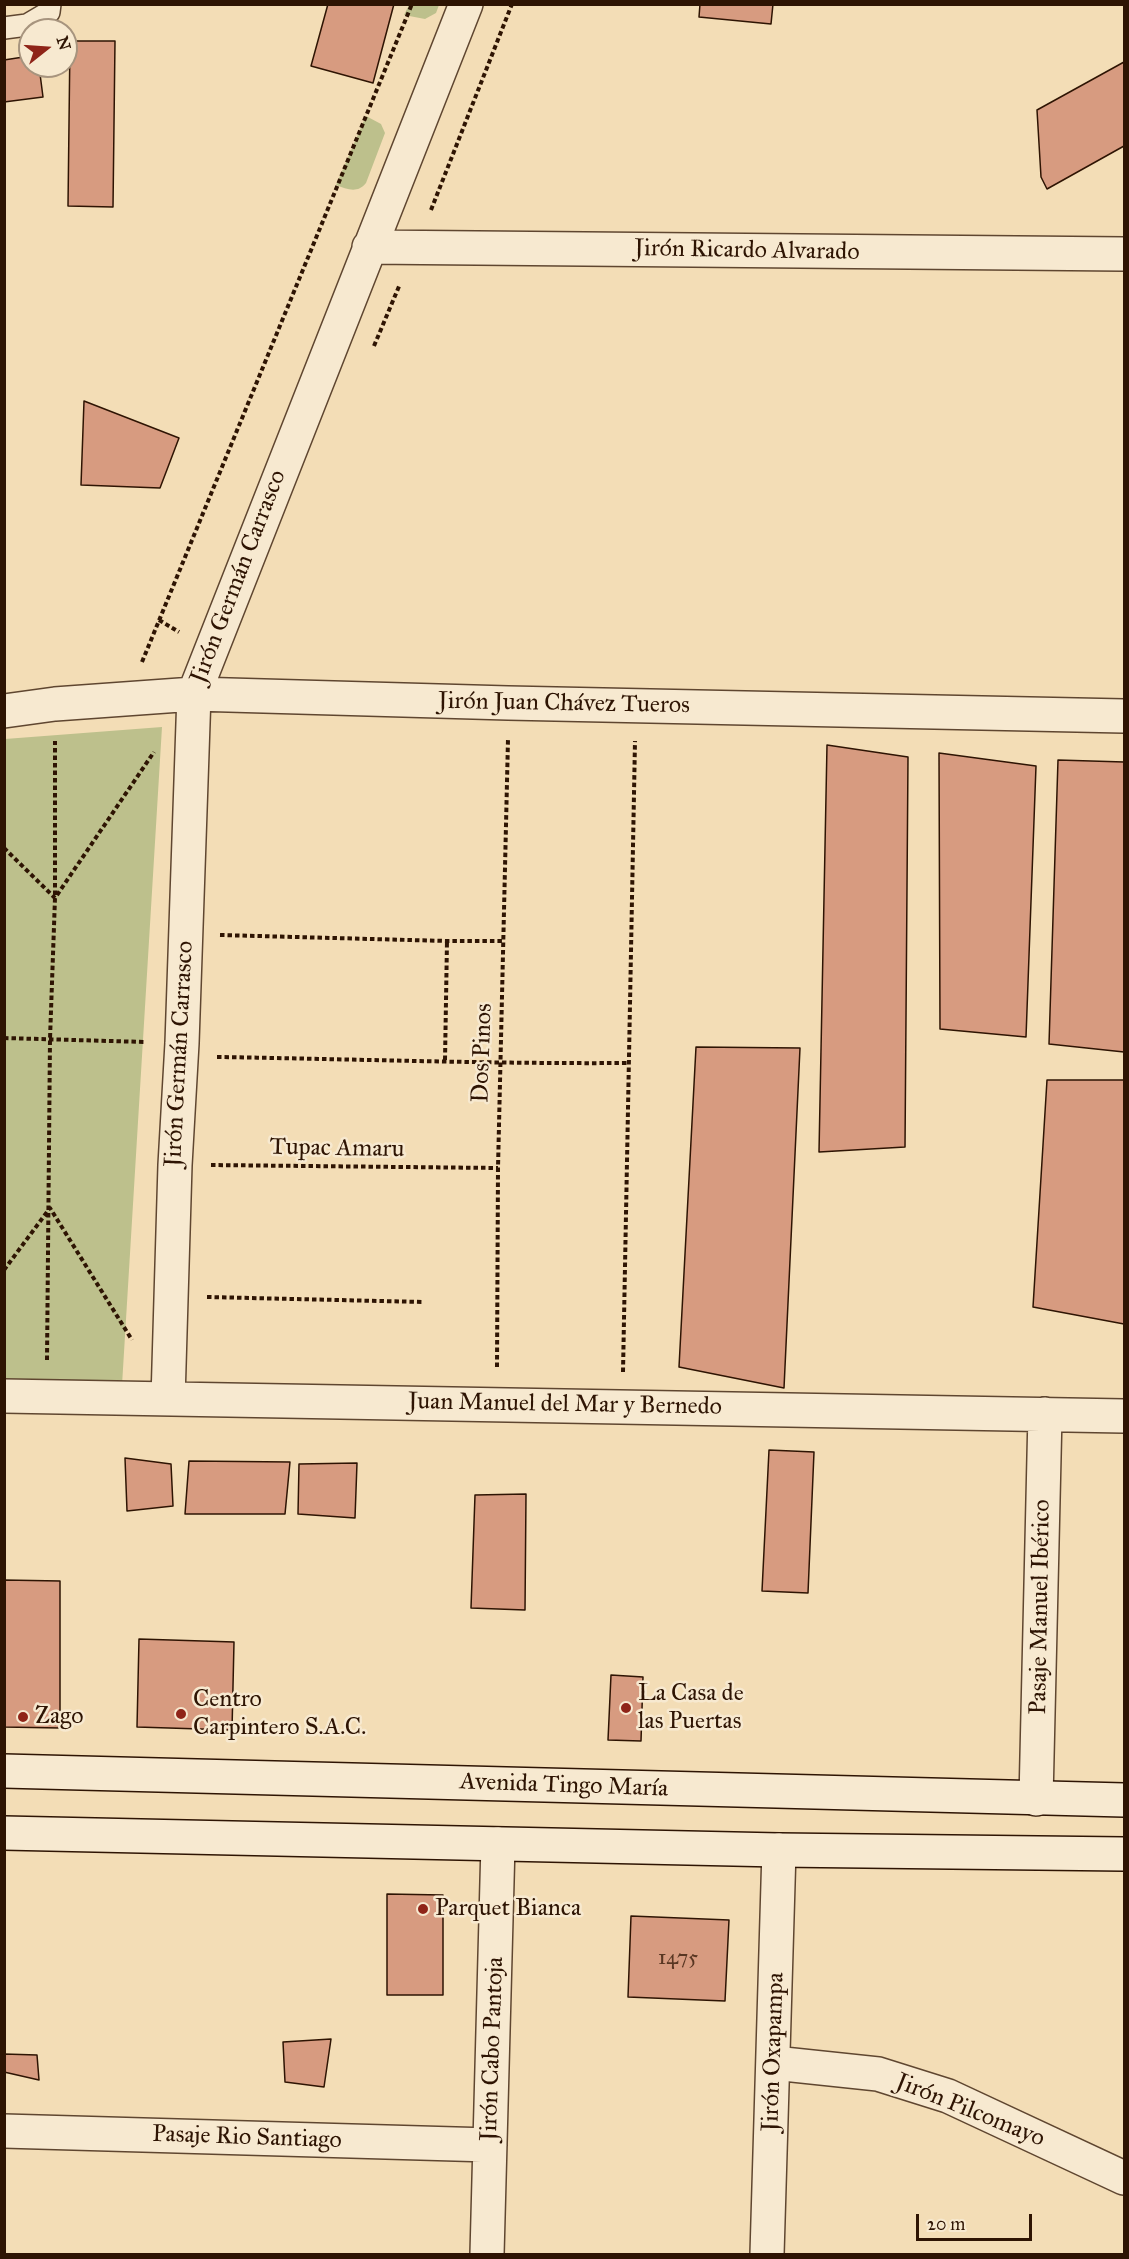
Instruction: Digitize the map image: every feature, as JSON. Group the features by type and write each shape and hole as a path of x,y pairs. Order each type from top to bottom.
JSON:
{"street":[{"name":"Jirón Germán Carrasco","path":"168,1399 194,694 466,4"},
{"name":"Jirón Ricardo Alvarado","path":"369,247 1125,254"},
{"name":"Jirón Juan Chávez Tueros","path":"4,711 55,704 194,694 1125,716"},
{"name":"Juan Manuel del Mar y Bernedo","path":"4,1396 1125,1416"},
{"name":"Pasaje Manuel Ibérico","path":"1036,1799 1046,1414"},
{"name":"Avenida Tingo María","path":"4,1771 1125,1800"},
{"path":"4,1833 779,1850 1125,1854"},
{"name":"Jirón Cabo Pantoja","path":"487,2254 498,1844"},
{"name":"Jirón Oxapampa","path":"767,2254 779,1850"},
{"name":"Jirón Pilcomayo","path":"774,2063 878,2074 948,2096 1125,2178"},
{"name":"Pasaje Rio Santiago","path":"4,2131 490,2145"}],"lane":[{"path":"4,28 27,25 49,12 50,4"}],"path":[{"path":"127,698 411,4"},
{"name":"Dos Pinos","path":"498,1404 498,1168 508,703"},
{"path":"47,1396 50,1039 55,898 55,704"},
{"path":"621,1406 625,1338 628,1063 637,705"},
{"path":"55,898 161,742"},
{"path":"4,848 55,898"},
{"path":"185,934 504,941"},
{"path":"445,1061 447,941"},
{"path":"4,1038 50,1039 182,1050 501,1064 628,1063"},
{"name":"Tupac Amaru","path":"175,1165 498,1168"},
{"path":"4,1270 50,1208"},
{"path":"50,1208 137,1349"},
{"path":"170,1296 424,1302"}],"green space":[{"path":"409,4 439,5 436,13 425,19 404,15"},
{"path":"366,116 381,124 385,133 366,183 355,190 336,185"},
{"path":"162,727 122,1385 5,1381 5,739"}],"building":[{"path":"328,4 394,4 373,83 311,66"},
{"path":"700,4 773,4 771,24 699,17"},
{"path":"78,41 115,41 113,207 68,206 70,78 78,78"},
{"path":"18,58 18,78 41,78 43,97 4,102 4,60"},
{"path":"1124,62 1124,146 1047,189 1041,177 1037,110"},
{"path":"84,401 179,438 160,488 81,485"},
{"path":"827,745 908,757 905,1147 819,1152"},
{"path":"939,753 1036,766 1026,1037 940,1029"},
{"path":"1058,760 1124,762 1124,1052 1049,1044"},
{"path":"696,1047 800,1048 784,1388 679,1367"},
{"path":"1047,1080 1124,1080 1124,1324 1033,1307"},
{"path":"769,1450 814,1452 808,1593 762,1591"},
{"path":"125,1458 171,1464 173,1506 127,1511"},
{"path":"189,1461 290,1462 285,1514 185,1514"},
{"path":"357,1463 355,1518 298,1514 299,1464"},
{"path":"526,1494 525,1610 471,1608 475,1495"},
{"path":"4,1580 60,1581 60,1728 4,1727"},
{"path":"139,1639 234,1642 232,1730 137,1727"},
{"name":"La Casa de las Puertas","path":"611,1675 643,1677 641,1741 608,1740"},
{"path":"387,1894 443,1895 443,1995 387,1995"},
{"path":"631,1916 729,1920 725,2001 628,1997"},
{"path":"331,2039 324,2087 285,2082 283,2042"},
{"path":"4,2054 37,2055 39,2080 4,2072"}],"place":[{"name":"La Casa de las Puertas","path":"626,1708"},
{"name":"Centro Carpintero S.A.C.","path":"181,1714"},
{"name":"Zago","path":"23,1717"},
{"name":"Parquet Bianca","path":"423,1909"}]}
